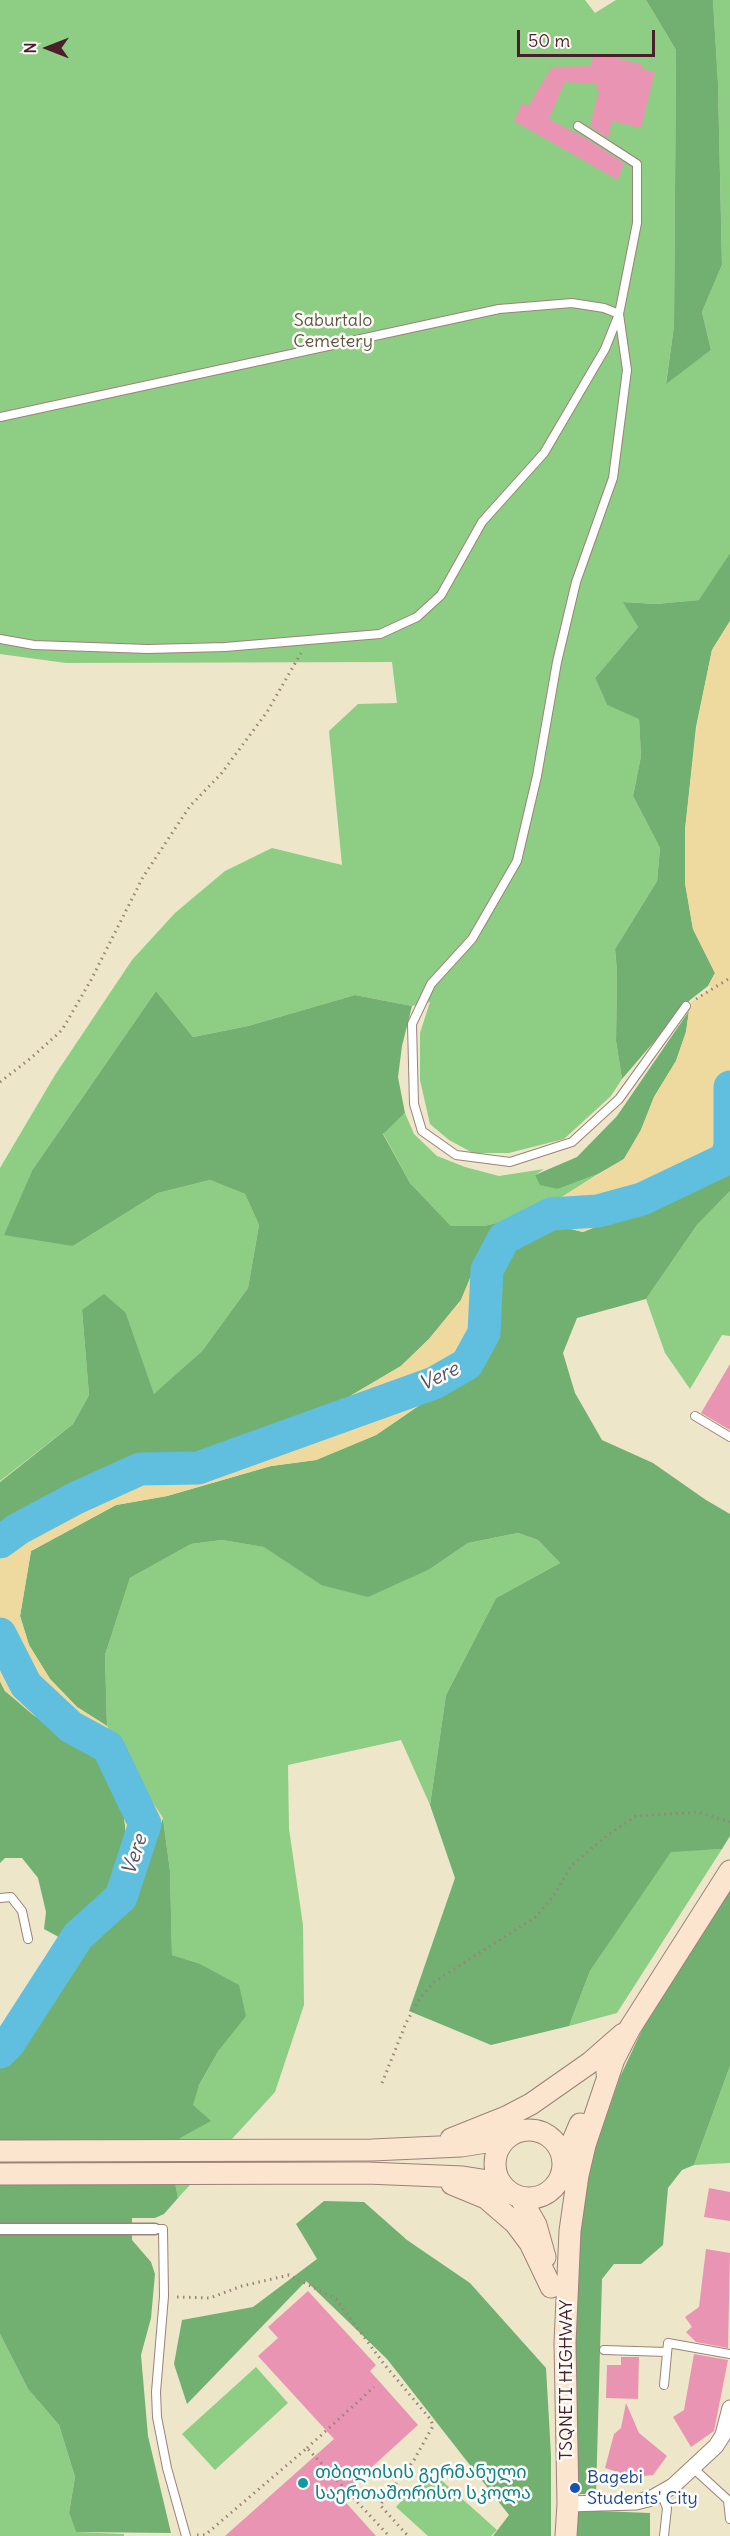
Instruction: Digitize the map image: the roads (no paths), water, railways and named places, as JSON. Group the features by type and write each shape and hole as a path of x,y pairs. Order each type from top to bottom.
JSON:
{"main road":[{"path":"567,2260 561,2173 558,2146 552,2139 536,2131 527,2130 512,2134 501,2146 495,2161 495,2168 506,2189 520,2197 537,2197 546,2194 561,2173 590,2101 630,2028 730,1871"},
{"path":"419,2149 460,2136 531,2104 591,2062 630,2028"},
{"path":"527,2130 570,2087 591,2062"},
{"path":"567,2260 578,2175 587,2137 613,2062"},
{"path":"0,2151 232,2152 419,2149 506,2139"},
{"path":"0,2174 367,2174 463,2177 501,2183"},
{"path":"414,2175 462,2186 486,2198 502,2210 530,2242 551,2287"},
{"path":"520,2197 541,2237 565,2343"},
{"name":"TSQNETI HIGHWAY","path":"566,2536 568,2504 565,2343 567,2260"}],"street":[{"path":"0,2229 156,2229"},
{"path":"568,2504 636,2502 661,2493 694,2469 716,2446 726,2433 730,2408"}],"lane":[{"path":"0,639 33,645 148,649 308,642 380,634 417,617 441,595 482,522 544,453 605,349 619,314 638,223 638,164 578,126"},
{"path":"0,417 499,309 572,303 604,308 619,314"},
{"path":"619,314 627,370 613,478 576,582 557,663 537,776 517,861 472,939 431,984 412,1024 414,1104 422,1131 456,1155 510,1162 572,1142 619,1099 686,1006"},
{"path":"695,1416 730,1437"},
{"path":"0,1898 11,1898 22,1911 28,1939"},
{"path":"156,2229 163,2229 164,2296 156,2392 157,2416 167,2468 186,2536"},
{"path":"664,2385 668,2343 730,2354"},
{"path":"604,2350 667,2352"},
{"path":"694,2469 729,2499 730,2519"},
{"path":"661,2493 667,2508 664,2536"}],"waterway":[{"name":"Vere","path":"0,1542 18,1529 76,1498 140,1469 198,1468 434,1383 467,1364 484,1333 487,1270 504,1238 551,1214 598,1211 642,1199 726,1159 730,1146 730,1087"},
{"name":"Vere","path":"0,1634 26,1685 71,1727 108,1747 145,1824 121,1897 78,1936 9,2043 0,2052"}],"place":[{"name":"თბილისის გერმანული საერთაშორისო სკოლა","path":"303,2483"},
{"name":"Bagebi Students' City","path":"575,2488"}],"park label":[{"name":"Saburtalo Cemetery","path":"333,331"}]}
